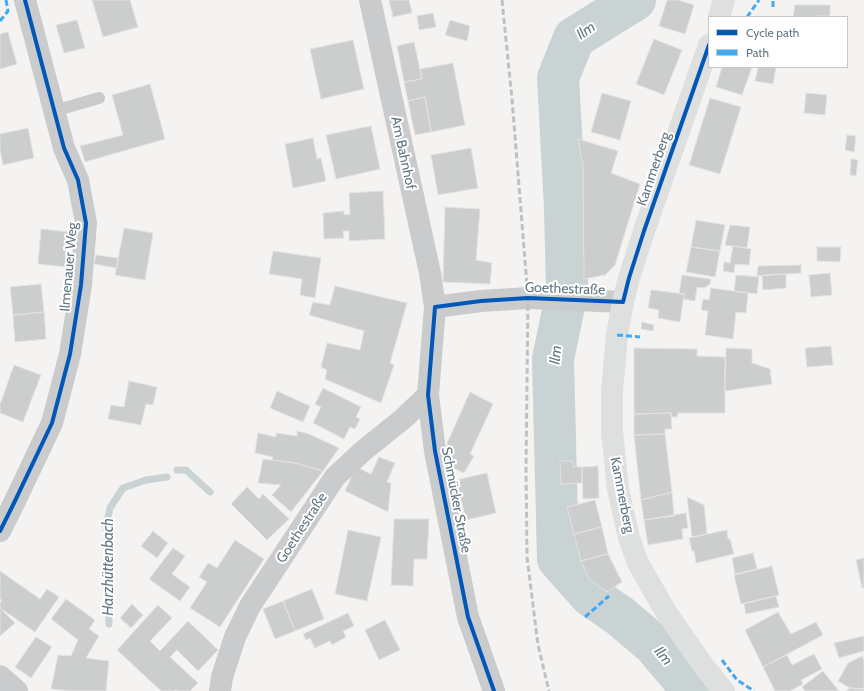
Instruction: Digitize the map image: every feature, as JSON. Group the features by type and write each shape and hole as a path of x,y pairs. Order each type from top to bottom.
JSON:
{"main road":[{"path":"719,16 724,0"},
{"name":"Kammerberg","path":"708,48 644,231 623,302 617,335 614,365 612,432 618,489 629,538 638,563 666,612 705,668 724,691"}],"street":[{"name":"Ilmenauer Weg","path":"0,531 52,423 70,354 81,285 86,223 78,180 64,148 24,0"},
{"name":"Am Bahnhof","path":"370,0 430,273 435,307"},
{"name":"Goethestraße","path":"435,307 481,300 528,298 623,302"},
{"name":"Schmücker Straße","path":"435,307 428,395 434,451 468,617 494,691"},
{"name":"Goethestraße","path":"220,691 222,677 235,637 250,606 335,477 363,451 404,418 428,395"},
{"path":"0,676 17,691"}],"lane":[{"path":"54,111 99,98"}],"building":[{"path":"92,0 130,0 138,27 103,37"},
{"path":"389,0 409,0 412,13 393,17"},
{"path":"667,0 678,0 694,5 685,34 659,26"},
{"path":"795,5 830,5 830,16 793,16"},
{"path":"433,13 436,27 419,30 417,16"},
{"path":"77,20 85,48 64,53 56,25"},
{"path":"450,20 470,26 467,41 445,35"},
{"path":"8,32 17,64 0,69 0,34"},
{"path":"654,39 682,50 664,95 636,84"},
{"path":"353,40 364,89 321,99 310,49"},
{"path":"414,42 422,79 404,82 397,46"},
{"path":"453,63 465,125 431,132 425,97 408,101 404,82 422,79 420,69"},
{"path":"722,68 752,68 742,95 716,87"},
{"path":"758,68 776,68 773,84 755,81"},
{"path":"150,84 165,139 85,162 80,146 123,135 112,95"},
{"path":"602,93 631,101 620,140 591,132"},
{"path":"806,93 827,95 825,115 804,113"},
{"path":"425,97 431,132 415,135 408,101"},
{"path":"710,98 741,107 720,174 689,165"},
{"path":"371,126 380,169 336,179 326,135"},
{"path":"28,128 34,158 3,165 0,150 0,134"},
{"path":"847,135 856,136 854,152 845,150"},
{"path":"313,138 317,159 321,158 326,181 293,188 285,144"},
{"path":"578,139 618,151 611,173 640,184 615,265 605,275 584,279 583,165"},
{"path":"471,148 478,188 438,195 431,155"},
{"path":"851,159 858,160 856,176 850,175"},
{"path":"383,191 385,239 349,241 349,231 343,231 344,238 324,239 323,213 344,211 344,215 350,214 349,193"},
{"path":"445,207 480,209 476,260 492,263 490,284 443,282"},
{"path":"696,220 725,225 720,251 691,247"},
{"path":"730,225 750,227 747,248 725,245"},
{"path":"124,228 153,233 145,280 115,275"},
{"path":"41,229 70,232 67,267 38,264"},
{"path":"733,246 751,249 749,265 735,264 734,273 723,271 724,262 730,263"},
{"path":"691,247 720,251 715,277 686,272"},
{"path":"817,247 841,247 840,262 817,261"},
{"path":"273,251 321,258 315,298 300,295 302,279 269,274"},
{"path":"96,255 118,258 117,268 94,264"},
{"path":"801,265 801,273 757,276 758,266"},
{"path":"830,273 832,295 811,297 809,275"},
{"path":"786,274 786,288 763,290 762,275"},
{"path":"682,275 711,279 710,284 704,288 697,287 695,301 683,299 684,294 679,294"},
{"path":"736,275 759,277 757,294 734,291"},
{"path":"41,284 44,312 13,315 10,287"},
{"path":"335,286 407,303 390,363 394,365 381,403 325,379 327,370 321,367 327,343 360,350 364,331 309,315 313,302 330,305"},
{"path":"711,288 748,293 746,313 736,312 733,339 705,335 708,311 701,310 703,299 709,300"},
{"path":"651,290 684,294 680,322 658,318 659,310 648,308"},
{"path":"44,312 46,339 15,342 13,315"},
{"path":"642,322 654,325 653,331 641,329"},
{"path":"831,346 833,365 807,367 805,348"},
{"path":"634,348 697,349 697,356 725,357 725,413 678,413 677,417 671,417 671,413 634,414"},
{"path":"726,348 752,349 752,363 770,369 772,384 725,391"},
{"path":"14,365 41,375 23,422 0,413 0,402"},
{"path":"129,381 157,387 153,405 146,404 141,425 108,419 111,405 124,407"},
{"path":"323,388 361,407 356,417 360,419 355,429 350,427 344,439 313,423 321,407 315,404"},
{"path":"277,391 310,406 303,422 270,408"},
{"path":"470,392 493,404 470,454 474,456 464,473 451,467 447,443"},
{"path":"671,413 672,429 665,429 665,434 634,435 634,414"},
{"path":"297,431 309,434 339,448 323,471 295,463 272,460 273,457 255,453 258,433 276,437 276,433 297,436"},
{"path":"665,434 672,492 641,500 634,435"},
{"path":"379,457 395,463 387,482 391,483 388,512 345,491 356,467 371,474"},
{"path":"263,459 295,463 323,471 291,512 272,495 281,485 258,483"},
{"path":"560,461 572,461 573,467 582,467 582,483 561,484"},
{"path":"598,466 599,498 583,499 582,467"},
{"path":"487,473 496,513 466,520 456,480"},
{"path":"247,487 259,499 263,494 289,519 267,540 231,504"},
{"path":"672,492 674,516 644,520 641,500"},
{"path":"687,497 704,505 707,534 692,537"},
{"path":"595,500 602,527 574,534 567,507"},
{"path":"686,513 688,528 682,529 683,539 648,545 644,520"},
{"path":"394,519 429,519 427,559 414,559 413,586 391,585"},
{"path":"602,527 608,554 581,561 574,534"},
{"path":"348,530 381,537 367,601 335,594"},
{"path":"727,530 728,539 730,539 734,554 696,563 694,551 692,551 689,538"},
{"path":"153,531 168,543 157,558 141,546"},
{"path":"235,540 264,559 220,627 190,608 207,582 199,577 208,563 217,568"},
{"path":"173,548 185,556 172,574 190,587 180,601 149,579"},
{"path":"753,553 757,569 735,574 732,558"},
{"path":"608,554 622,582 607,592 590,580 581,561"},
{"path":"864,558 864,588 862,588 856,560"},
{"path":"772,566 779,595 741,604 734,575"},
{"path":"0,571 40,599 47,589 59,597 35,632 0,608 0,603 2,600 0,599"},
{"path":"312,589 324,619 295,631 283,601"},
{"path":"776,596 779,607 746,614 744,604"},
{"path":"66,599 95,620 89,629 99,636 86,658 109,661 106,691 70,691 51,689 58,655 71,656 78,640 51,619"},
{"path":"283,601 295,631 275,639 263,609"},
{"path":"132,604 143,615 131,628 120,618"},
{"path":"158,605 172,618 150,641 160,651 188,621 218,650 198,671 177,650 170,657 198,683 190,691 161,691 117,650"},
{"path":"0,608 15,623 0,636"},
{"path":"778,612 791,634 816,622 823,635 763,667 745,630"},
{"path":"348,613 354,626 343,631 346,637 332,645 330,641 315,648 310,638 306,640 303,634"},
{"path":"385,620 400,650 379,660 365,630"},
{"path":"864,636 864,651 839,658 834,643"},
{"path":"36,637 52,647 31,678 15,667"},
{"path":"814,654 822,669 801,680 803,684 790,691 775,691 763,667 787,655 792,665"},
{"path":"862,656 864,660 864,689 850,688 838,681 848,663"},
{"path":"823,671 839,691 805,691 802,687"},
{"path":"850,688 864,689 864,691 846,691"}],"waterway":[{"name":"Ilm","path":"635,0 574,38 558,78 565,208 567,292 553,359 558,559 591,596 620,616 653,644 693,691"},
{"name":"Harzhüttenbach","path":"553,273 567,273"},
{"name":"Harzhüttenbach","path":"177,470 186,470 210,492"},
{"name":"Harzhüttenbach","path":"109,624 108,549 106,527 110,508 123,488 146,480 167,477"}],"railway":[{"path":"502,0 512,99 528,298 526,469 527,557 538,645 549,691"}],"marked path":[{"path":"0,21 8,11 6,0"},
{"path":"748,16 759,0"},
{"path":"773,0 773,7"},
{"path":"617,335 640,337"},
{"path":"585,617 609,596"},
{"path":"722,660 737,680 754,691"}],"cycle path":[{"path":"0,531 52,423 70,354 81,285 86,223 78,180 64,148 25,0"},
{"path":"494,691 468,617 435,451 428,395 435,307 481,301 528,298 623,302 644,231 708,48"}]}
